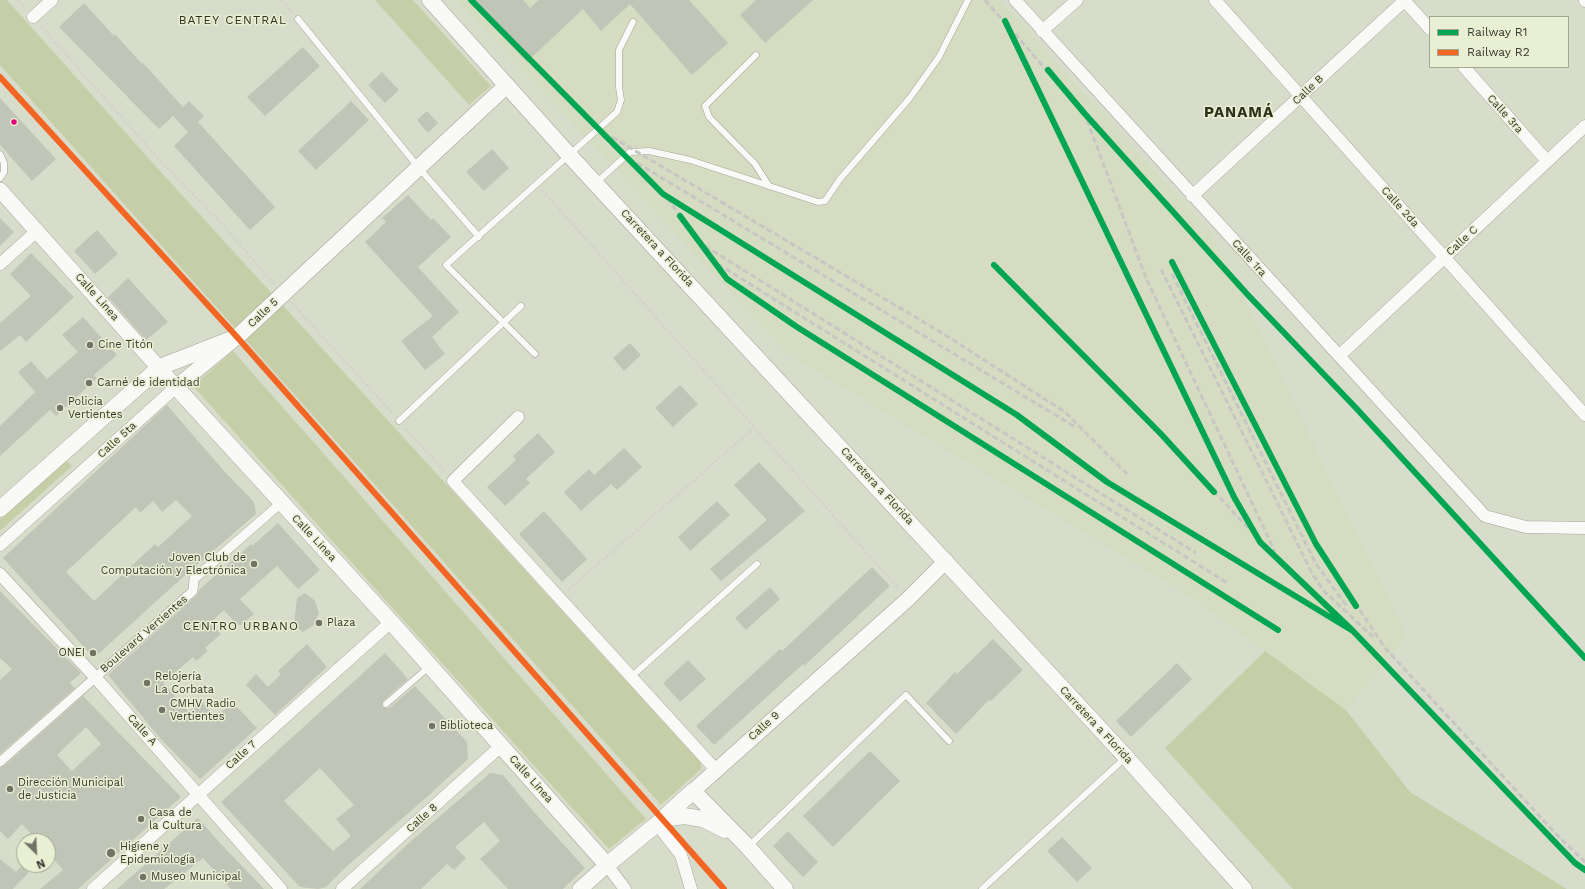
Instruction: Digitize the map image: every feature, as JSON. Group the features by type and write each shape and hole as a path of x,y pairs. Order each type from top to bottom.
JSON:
{"main road":[{"name":"Carretera a Florida","path":"430,0 570,156 597,182 946,561 989,610 1126,757 1244,889"},
{"name":"Calle 5","path":"0,509 160,367 237,337 506,86"},
{"name":"Calle Linea","path":"176,387 391,622 607,865"},
{"path":"693,790 748,846 785,889"},
{"name":"Calle 9","path":"607,865 693,790"},
{"path":"659,821 684,816 703,819 718,826 748,846"}],"street":[{"path":"33,17 52,0"},
{"name":"Calle 1ra","path":"1015,0 1484,516 1526,527 1585,528"},
{"path":"1042,31 1077,0"},
{"name":"Calle 2da","path":"1215,0 1585,415"},
{"path":"1404,0 1429,29"},
{"name":"Calle B","path":"1192,196 1404,0"},
{"name":"Calle 3ra","path":"1465,68 1547,161"},
{"name":"Calle C","path":"1339,356 1585,126"},
{"name":"Calle Linea","path":"0,190 160,367 176,387"},
{"path":"0,264 37,231"},
{"name":"Calle 5ta","path":"0,545 176,387 237,337"},
{"path":"518,418 454,481 716,770"},
{"name":"Boulevard Vertientes","path":"0,762 193,591 194,579 281,503"},
{"name":"Calle 9","path":"693,790 908,599 946,561"},
{"name":"Calle A","path":"0,574 95,677 281,889"},
{"name":"Calle 7","path":"93,889 198,793 391,622"},
{"name":"Calle 8","path":"342,889 501,746"},
{"path":"659,821 681,855 691,889"},
{"name":"Calle 9","path":"580,889 607,865"},
{"name":"Calle Linea","path":"607,865 625,889"}],"lane":[{"path":"597,182 630,152 649,151 690,160 818,202 825,201 840,179 909,99 934,64 968,0"},
{"path":"298,19 419,168 479,236"},
{"path":"535,354 446,265 570,156 617,112 621,100 619,87 619,50 633,22"},
{"path":"756,55 705,106 709,117 755,164 769,186"},
{"path":"0,154 4,163 4,172 0,178"},
{"path":"399,421 521,306"},
{"path":"631,677 756,564"},
{"path":"386,704 430,666"},
{"path":"748,846 906,695 949,741"},
{"path":"982,889 1126,757"}],"path":[{"path":"18,0 163,164 221,223 283,294 454,481"},
{"path":"281,0 298,19"},
{"path":"537,185 908,599"},
{"path":"559,598 754,428"}],"shaded area":[{"path":"0,0 7,0 159,170 701,763 701,769 661,805 0,65"},
{"path":"375,0 413,0 491,86 469,105"},
{"path":"457,0 999,0 1213,235 1407,637 1346,710 1189,596 788,354"},
{"path":"233,351 646,819 609,849 193,386"},
{"path":"66,460 72,466 0,531 0,519"},
{"path":"1265,651 1346,710 1410,792 1567,889 1293,889 1165,748"}],"building":[{"path":"468,0 523,0 530,8 539,0 689,0 728,43 692,75 630,4 601,31 583,9 527,62"},
{"path":"756,0 813,0 765,43 740,15"},
{"path":"84,3 114,36 115,34 142,64 143,63 183,107 189,101 204,116 198,122 275,207 250,230 174,146 188,132 173,116 159,129 59,27"},
{"path":"303,47 320,66 265,116 247,97"},
{"path":"382,72 399,90 385,103 368,85"},
{"path":"0,98 56,159 32,181 0,145"},
{"path":"351,101 369,120 316,170 298,151"},
{"path":"427,111 438,123 428,133 417,120"},
{"path":"492,149 509,168 484,191 466,172"},
{"path":"408,195 431,220 433,218 451,237 418,267 459,312 432,337 445,354 425,370 401,341 433,316 365,242 386,222 382,218"},
{"path":"0,218 14,232 0,246"},
{"path":"97,230 118,254 95,274 74,251"},
{"path":"31,253 74,297 26,342 20,335 0,351 0,323 31,296 10,274"},
{"path":"128,278 168,322 146,340 108,297"},
{"path":"83,317 117,355 94,375 97,378 56,416 50,410 0,456 0,426 35,392 18,372 31,361 47,379 78,352 62,335"},
{"path":"630,343 641,355 624,371 613,358"},
{"path":"680,385 698,404 673,427 655,408"},
{"path":"167,405 224,471 254,502 256,514 184,576 94,658 3,558","holes":["176,500 192,516 158,547 155,544 94,601 66,572 136,507 140,513 153,501 162,512"]},
{"path":"538,433 555,452 526,479 530,483 505,506 487,487 516,460 513,456"},
{"path":"624,448 642,467 617,490 611,484 581,511 564,492 589,469 594,475"},
{"path":"759,462 805,511 721,581 710,569 767,520 734,485"},
{"path":"717,501 730,515 690,551 678,537"},
{"path":"544,511 587,559 562,582 519,534"},
{"path":"278,523 320,570 298,589 277,566 240,599 254,614 241,625 237,625 224,610 210,623 221,634 205,648 208,651 196,661 193,657 163,683 189,712 200,700 216,717 232,702 257,728 200,779 159,737 108,675 197,595 199,590 251,544 252,546"},
{"path":"872,567 890,586 804,666 803,664 714,745 696,726 780,649 782,651"},
{"path":"770,587 780,599 746,630 735,618"},
{"path":"0,591 81,673 70,683 75,688 0,754 0,680 12,669 0,658"},
{"path":"305,593 315,601 319,613 314,625 303,632 294,625 297,598"},
{"path":"993,639 1023,670 991,701 989,700 956,734 926,703 955,672 957,674"},
{"path":"307,644 327,667 275,715 246,685 256,674 268,687 281,674 278,671"},
{"path":"385,653 408,679 383,701 382,707 389,708 415,686 467,742 468,759 427,797 347,866 326,887 318,889 300,887 221,802","holes":["320,768 354,805 336,819 351,836 333,851 284,801"]},
{"path":"688,660 706,679 680,702 663,683"},
{"path":"1177,663 1192,679 1131,737 1116,721"},
{"path":"83,696 181,797 78,889 40,889 63,870 56,862 56,833 30,833 22,824 8,839 0,831 0,768","holes":["86,727 101,744 72,771 57,755"]},
{"path":"870,751 900,781 833,847 803,816"},
{"path":"490,773 503,775 534,812 585,868 563,889 508,889 480,859 500,841 484,822 455,847 466,858 454,870 447,864 421,889 360,889 410,842"},
{"path":"198,818 264,889 231,889 203,858 164,889 117,889"},
{"path":"788,831 818,862 803,877 773,846"},
{"path":"1062,837 1092,868 1077,882 1047,851"},
{"path":"0,859 16,873 28,873 13,889 0,889"}],"railway":[{"path":"471,0 663,194 1017,415 1107,482 1353,631"},
{"path":"985,0 1247,294 1356,408 1585,658"},
{"path":"1005,21 1234,497 1260,542 1353,631 1575,863 1585,870"},
{"path":"1087,120 1146,278 1275,552"},
{"path":"612,137 942,333 1065,412 1127,474"},
{"path":"637,163 1077,428"},
{"path":"667,198 727,279 797,327 1278,630"},
{"path":"705,246 1196,553"},
{"path":"1172,262 1316,544 1385,648 1556,834 1585,862"},
{"path":"718,264 1229,584"},
{"path":"994,265 1161,434 1248,528"},
{"path":"1161,269 1313,575 1325,592 1373,637"},
{"path":"1172,274 1316,564 1348,608"}],"rail line":[{"name":"R1","path":"471,0 663,194 1017,415 1107,482 1353,631"},
{"name":"R1","path":"1005,21 1234,497 1260,542 1353,631 1575,863 1585,870"},
{"name":"R1","path":"1048,70 1085,114 1247,294 1356,408 1585,658"},
{"name":"R2","path":"0,77 237,337 724,889"},
{"name":"R1","path":"680,216 727,279 797,327 1278,630"},
{"name":"R1","path":"1172,262 1316,544 1356,606"},
{"name":"R1","path":"994,265 1161,434 1214,492"}],"place":[{"name":"Cine Titón","path":"90,345"},
{"name":"Carné de identidad","path":"89,383"},
{"name":"Policía Vertientes","path":"60,408"},
{"name":"Joven Club de Computación y Electrónica","path":"254,564"},
{"name":"Plaza","path":"319,623"},
{"name":"ONEI","path":"93,653"},
{"name":"Relojería La Corbata","path":"147,683"},
{"name":"CMHV Radio Vertientes","path":"162,710"},
{"name":"Biblioteca","path":"432,726"},
{"name":"Dirección Municipal de Justicia","path":"10,789"},
{"name":"Casa de la Cultura","path":"141,819"},
{"name":"Higiene y Epidemiología","path":"111,853"},
{"name":"Museo Municipal","path":"143,877"}],"district":[{"name":"BATEY CENTRAL","path":"233,20"},
{"name":"PANAMÁ","path":"1239,113"},
{"name":"CENTRO URBANO","path":"241,626"}]}
